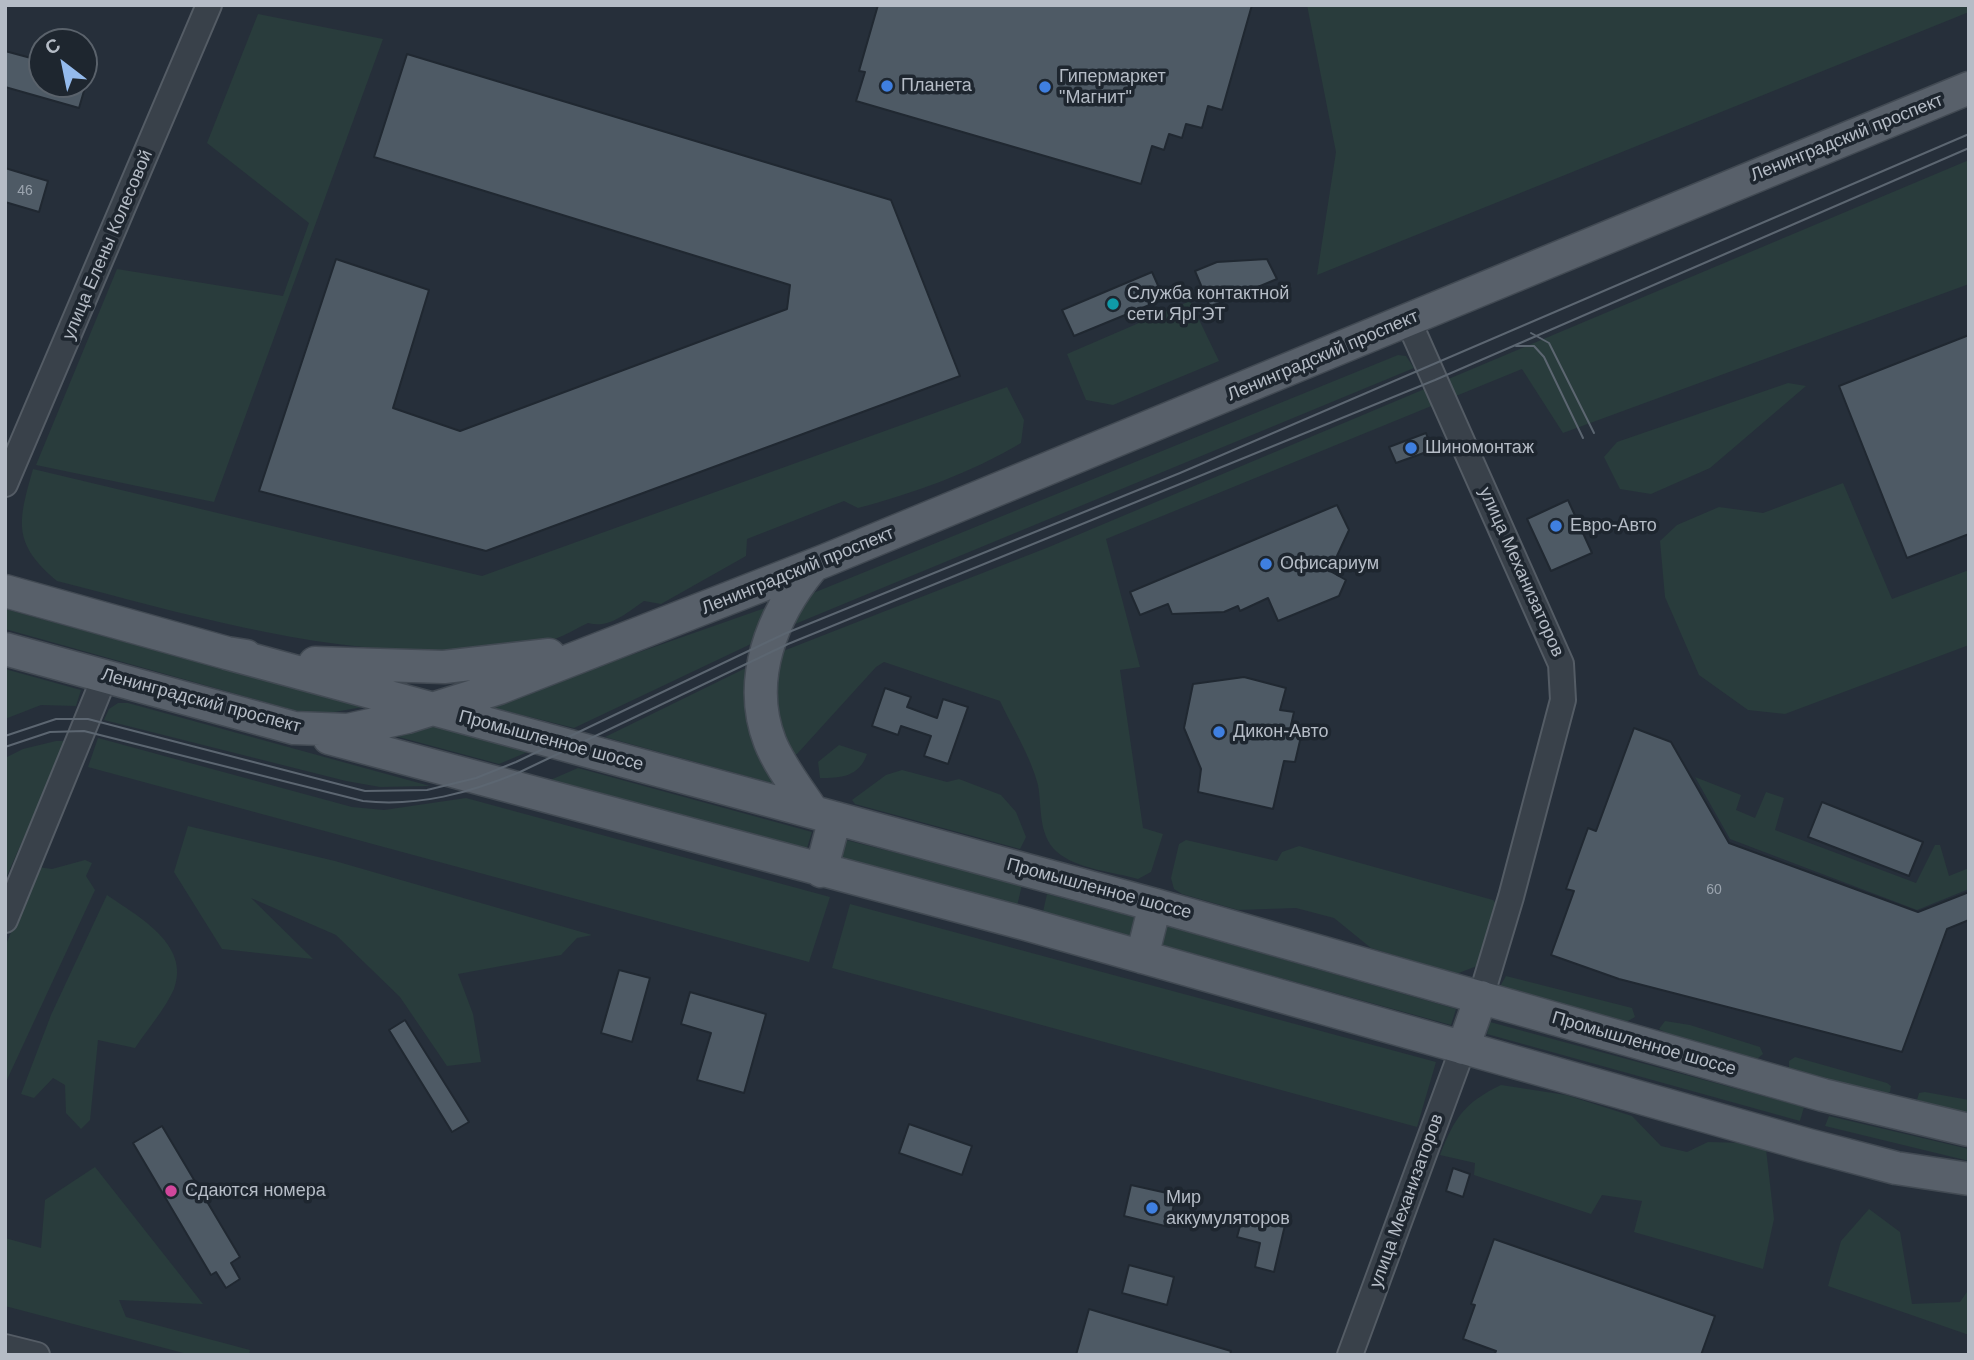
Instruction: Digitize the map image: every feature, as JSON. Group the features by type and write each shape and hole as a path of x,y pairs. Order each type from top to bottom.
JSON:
{"main road":[{"name":"Ленинградский проспект","path":"5,649 293,728 348,730 433,710 676,620 813,565 1969,88"},
{"path":"813,565 784,603 775,621 763,665 761,690 762,710 770,743 824,815 821,871"},
{"name":"Ленинградский проспект","path":"5,591 227,653 335,665 444,667 548,655 676,620"},
{"name":"Промышленное шоссе","path":"227,653 1041,873 1823,1095 1969,1130"},
{"path":"293,728 1026,924 1808,1145 1896,1168 1969,1179"},
{"path":"1026,924 1041,873"},
{"path":"1142,957 1155,905"},
{"path":"1463,1048 1481,996"},
{"path":"1808,1145 1823,1095"}],"street":[{"name":"улица Елены Колесовой","path":"5,484 209,5"},
{"name":"улица Механизаторов","path":"1408,320 1561,664 1563,700 1511,897 1481,996"},
{"path":"5,920 105,676"},
{"name":"улица Механизаторов","path":"1350,1355 1463,1048"},
{"path":"5,1347 37,1355"}],"shaded area":[{"path":"1307,5 1969,5 1969,12 1317,275 1336,152"},
{"path":"258,14 383,39 214,502 36,465 117,269 283,296 309,223 207,143"},
{"path":"1969,160 1969,284 1563,433 1522,369 1106,539 1140,667 1120,670 1143,828 1163,834 1151,872 1138,879 1073,862 1050,844 1043,828 1035,774 1000,701 884,662 876,667 797,754 788,755 775,726 778,653 1049,547"},
{"path":"1190,301 1219,361 1113,405 1086,400 1067,354"},
{"path":"1398,355 1406,356 1414,368 783,629 796,600"},
{"path":"1788,383 1806,386 1710,468 1651,494 1620,489 1604,457 1617,442"},
{"path":"1007,387 1024,420 1021,443 1002,454 962,473 900,496 858,508 844,501 747,539 746,556 661,604 644,601 611,622 588,623 555,639 534,644 441,650 385,649 275,634 220,622 57,581 32,555 22,531 24,504 33,469 482,576"},
{"path":"1843,483 1892,599 1969,570 1969,645 1785,714 1748,710 1699,675 1665,597 1660,541 1677,525 1719,507 1763,513"},
{"path":"765,608 753,643 574,728 486,706"},
{"path":"5,609 363,707 323,714 297,711 5,629"},
{"path":"752,665 779,785 605,737"},
{"path":"5,669 81,690 76,706 41,705 5,719"},
{"path":"118,703 128,703 430,786 380,787 346,781 104,720 109,709"},
{"path":"433,725 530,751 499,764 395,736"},
{"path":"98,738 352,807 384,810 466,798 830,897 809,962 88,767"},
{"path":"67,741 5,880 5,758 23,749"},
{"path":"839,745 867,754 864,762 848,775 820,778 818,762"},
{"path":"578,768 812,832 806,851 548,781"},
{"path":"902,770 947,782 959,779 1001,795 1016,812 1026,837 1020,849 855,804 852,800 886,775"},
{"path":"1695,777 1741,795 1736,810 1755,818 1766,792 1784,798 1775,830 1916,883 1935,845 1940,845 1949,876 1969,868 1969,889 1917,910 1730,839"},
{"path":"188,826 335,861 592,935 577,938 561,955 458,974 473,1014 481,1062 447,1066 400,997 336,935 251,898 313,959 222,949 174,872"},
{"path":"842,839 1022,885 1017,906 837,859"},
{"path":"1186,840 1277,861 1282,852 1299,846 1493,900 1499,906 1484,958 1477,966 1456,974 1371,948 1334,918 1296,908 1238,910 1182,894 1174,889 1171,878 1179,844"},
{"path":"85,860 92,863 86,876 95,890 5,1084 5,947 38,867 52,869"},
{"path":"1047,894 1137,918 1133,937 1043,912"},
{"path":"107,895 158,933 175,958 177,973 170,997 135,1048 98,1040 90,1120 81,1129 66,1113 65,1085 53,1078 34,1098 21,1094 51,1015"},
{"path":"850,904 1436,1062 1417,1127 832,968"},
{"path":"1163,925 1456,1009 1451,1025 1158,944"},
{"path":"1506,976 1632,1008 1635,1017 1626,1022 1499,988"},
{"path":"1665,1021 1690,1025 1760,1047 1763,1054 1757,1059 1670,1035 1659,1029"},
{"path":"1490,1022 1804,1107 1800,1121 1487,1034"},
{"path":"1795,1057 1887,1083 1891,1086 1890,1092 1883,1095 1789,1069 1789,1061"},
{"path":"1501,1085 1566,1095 1632,1116 1661,1146 1687,1152 1708,1142 1747,1143 1766,1149 1774,1219 1763,1269 1634,1232 1642,1201 1602,1195 1591,1214 1474,1175 1475,1163 1440,1155 1462,1112 1478,1098"},
{"path":"1919,1093 1969,1100 1969,1113 1920,1104 1917,1100"},
{"path":"1829,1116 1969,1149 1969,1161 1825,1126"},
{"path":"95,1167 203,1304 119,1300 126,1317 250,1350 249,1355 191,1355 5,1306 5,1238 41,1248 45,1200"},
{"path":"1869,1209 1900,1232 1912,1304 1960,1302 1969,1289 1969,1335 1828,1286 1841,1241"}],"building":[{"name":"Гипермаркет \"Магнит\"","path":"878,5 1252,5 1222,110 1208,106 1202,128 1186,124 1182,138 1169,134 1164,150 1152,146 1141,184 856,101 865,72 859,71"},
{"path":"5,51 28,57 28,94 5,87"},
{"path":"407,54 891,200 960,376 486,551 259,491 336,259 429,290 393,408 460,431 787,309 790,285 374,157"},
{"path":"44,98 82,98 79,108"},
{"path":"5,168 48,181 39,212 5,202"},
{"path":"1267,259 1277,279 1210,307 1195,271 1217,262"},
{"name":"Служба контактной сети ЯрГЭТ","path":"1152,272 1164,299 1074,336 1062,310"},
{"path":"1969,335 1969,534 1907,558 1839,386"},
{"name":"Шиномонтаж","path":"1426,433 1432,450 1396,463 1389,447"},
{"path":"1568,500 1592,553 1551,571 1527,519"},
{"name":"Офисариум","path":"1337,505 1349,530 1330,571 1346,580 1339,596 1278,621 1268,598 1240,611 1238,606 1224,612 1172,614 1168,604 1140,615 1130,592"},
{"path":"1244,677 1286,688 1280,710 1294,712 1291,725 1303,728 1295,762 1284,761 1273,809 1198,792 1201,769 1184,728 1193,684"},
{"path":"885,688 911,697 907,707 937,718 943,699 968,707 948,764 924,756 931,736 901,726 898,735 872,726"},
{"path":"1634,728 1671,742 1729,843 1918,912 1969,892 1969,920 1947,929 1902,1052 1619,979 1551,955 1574,891 1566,889 1588,828 1596,831"},
{"path":"1822,802 1923,842 1909,876 1808,837"},
{"path":"619,970 650,978 632,1042 601,1033"},
{"path":"690,992 766,1014 744,1093 697,1080 711,1033 681,1024"},
{"path":"405,1020 469,1122 452,1132 389,1030"},
{"path":"909,1124 972,1146 962,1175 899,1153"},
{"path":"162,1126 240,1257 231,1263 240,1279 226,1288 216,1272 211,1275 133,1143"},
{"path":"1453,1168 1470,1174 1463,1197 1446,1191"},
{"path":"1131,1185 1176,1195 1169,1227 1124,1216"},
{"path":"1243,1215 1285,1225 1274,1272 1255,1267 1260,1243 1237,1237"},
{"path":"1494,1239 1715,1316 1701,1355 1494,1355 1496,1351 1463,1339 1475,1305 1471,1304"},
{"path":"1129,1265 1174,1277 1167,1305 1122,1293"},
{"path":"1089,1309 1231,1351 1230,1355 1076,1355"}],"tram line":[{"path":"5,736 56,719 88,719 365,791 427,790 476,778 516,762 784,634 1180,473 1969,134"},
{"path":"5,747 50,732 84,731 363,801 404,802 463,792 520,772 788,644 1435,380 1969,148"},
{"path":"1531,333 1549,343 1594,433"},
{"path":"1516,346 1534,346 1544,357 1583,438"}],"place":[{"name":"Планета","path":"887,86"},
{"name":"Гипермаркет \"Магнит\"","path":"1045,87"},
{"name":"Служба контактной сети ЯрГЭТ","path":"1113,304"},
{"name":"Шиномонтаж","path":"1411,448"},
{"name":"Евро-Авто","path":"1556,526"},
{"name":"Офисариум","path":"1266,564"},
{"name":"Дикон-Авто","path":"1219,732"},
{"name":"Сдаются номера","path":"171,1191"},
{"name":"Мир аккумуляторов","path":"1152,1208"}]}
